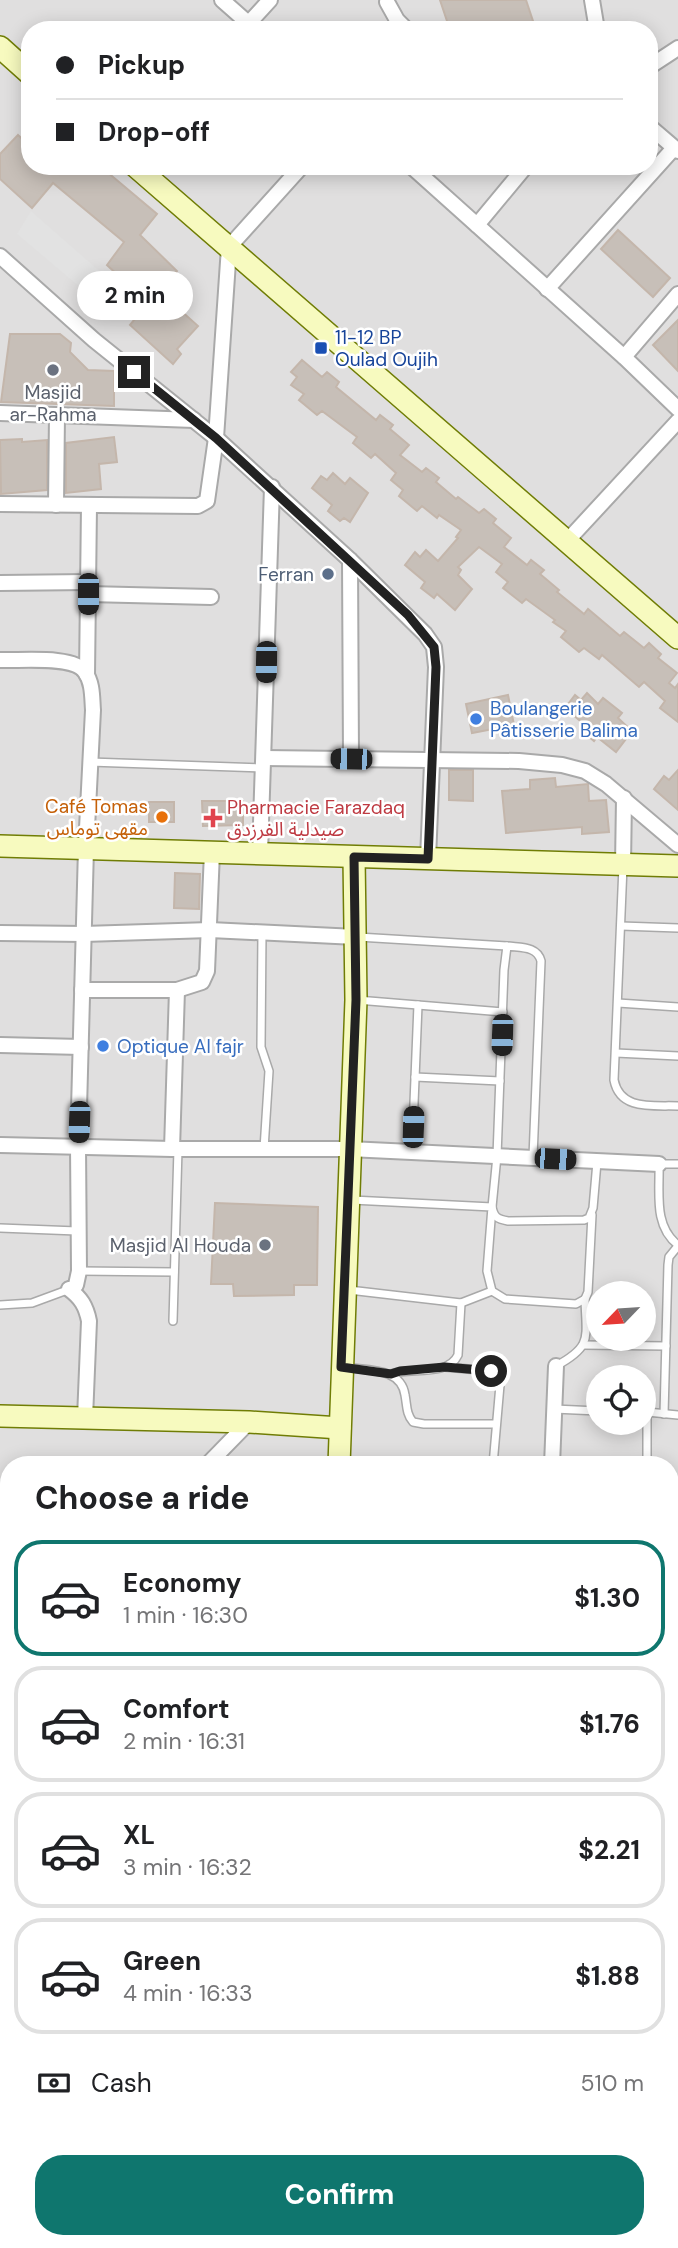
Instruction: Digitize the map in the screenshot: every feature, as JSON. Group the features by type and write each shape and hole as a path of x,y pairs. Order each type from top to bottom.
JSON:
{"street":[{"path":"222,0 245,21"},
{"path":"256,21 270,0"},
{"path":"592,0 596,21"},
{"path":"388,1 398,21"},
{"path":"0,47 21,66"},
{"path":"658,60 678,48"},
{"path":"658,134 676,149 658,169"},
{"path":"145,175 678,638"},
{"path":"0,504 204,504 209,498 216,438 229,247 294,175"},
{"path":"421,175 678,409"},
{"path":"477,225 519,175"},
{"path":"547,289 652,175"},
{"path":"0,256 94,340 216,438 272,487 408,615 434,647 436,667 428,859"},
{"path":"624,357 678,293"},
{"path":"0,413 194,420"},
{"path":"56,505 57,415"},
{"path":"568,540 678,421"},
{"path":"260,853 272,487"},
{"path":"85,1418 89,1321 87,1309 75,1282 86,848 93,710 87,675 89,505"},
{"path":"351,560 351,759"},
{"path":"0,583 211,597"},
{"path":"0,660 66,662 82,668 87,675"},
{"path":"264,763 433,759 562,765 585,771 624,798 678,845"},
{"path":"623,865 624,798"},
{"path":"0,846 678,866"},
{"path":"82,990 177,990 196,985 205,977 210,930 212,852"},
{"path":"339,1456 356,1000 354,857"},
{"path":"0,933 84,934 210,930 356,937"},
{"path":"175,1149 177,990"},
{"path":"0,1045 81,1047"},
{"path":"0,1144 175,1149 349,1149 659,1164"},
{"path":"552,1456 556,1367"},
{"path":"0,1416 249,1422 340,1428"},
{"path":"216,1456 249,1422"}],"lane":[{"path":"90,762 264,763"},
{"path":"623,865 614,1080 616,1091 631,1103 678,1106"},
{"path":"621,926 678,928"},
{"path":"262,932 261,1047 269,1071 264,1149"},
{"path":"356,937 535,949 541,961 533,1158"},
{"path":"507,946 497,1156 487,1271 492,1291 505,1299 576,1304 586,1299"},
{"path":"356,1000 502,1012"},
{"path":"618,1003 678,1007"},
{"path":"412,1152 418,1005"},
{"path":"615,1054 678,1056"},
{"path":"415,1077 500,1081"},
{"path":"173,1321 175,1149"},
{"path":"589,1281 597,1161"},
{"path":"664,1414 668,1265 669,1257 678,1245 667,1235 660,1221 659,1164 678,1164"},
{"path":"347,1200 492,1207"},
{"path":"492,1207 497,1219 508,1221 584,1220 592,1214"},
{"path":"0,1228 77,1231"},
{"path":"0,1306 32,1303 75,1282 174,1272"},
{"path":"344,1290 461,1303 492,1291"},
{"path":"445,1367 455,1360 458,1354 461,1303"},
{"path":"556,1367 574,1357 583,1345 586,1335"},
{"path":"583,1345 666,1346"},
{"path":"341,1367 391,1374 402,1381 408,1415 413,1422 496,1424"},
{"path":"391,1374 445,1367 495,1371 500,1385 494,1456"},
{"path":"554,1409 586,1410"},
{"path":"656,1413 678,1415"},
{"path":"646,1435 647,1456"}],"shaded area":[{"path":"0,0 678,0 678,1456 0,1456"},
{"path":"31,211 104,275 88,294 17,234"}],"building":[{"path":"440,0 526,0 533,21 447,21"},
{"path":"18,135 21,138 21,175 111,175 157,214 140,235 177,271 160,292 198,326 177,349 181,354 173,364 130,325 148,303 107,265 124,242 53,183 32,208 0,179 0,154"},
{"path":"618,230 670,278 653,297 601,249"},
{"path":"678,320 678,371 653,345"},
{"name":"Masjid ar-Rahma","path":"10,334 60,334 71,343 70,352 88,370 114,371 114,406 1,402"},
{"path":"302,360 322,377 327,372 339,382 336,387 376,420 380,415 393,425 390,429 409,445 400,455 422,472 426,468 439,478 436,482 456,499 458,497 479,513 484,509 496,519 493,523 511,538 504,547 527,565 531,560 544,570 540,574 559,590 557,592 584,614 588,609 620,636 624,632 644,648 649,643 661,654 658,658 677,673 669,683 675,688 678,684 678,722 660,708 665,701 644,682 639,687 602,655 599,659 584,648 579,652 561,637 566,631 553,622 555,620 526,599 522,603 503,588 508,582 496,572 502,564 479,547 458,567 461,570 458,575 472,589 455,610 437,594 434,598 421,588 425,582 405,565 415,552 420,557 426,550 438,561 458,538 456,537 461,530 439,515 437,518 422,506 417,511 399,496 403,490 391,480 396,473 375,454 371,458 353,443 357,437 322,411 317,415 299,400 304,394 291,385 297,377 291,372"},
{"path":"114,437 117,462 99,464 101,489 66,493 66,443"},
{"path":"22,439 22,442 47,440 47,490 1,494 0,440"},
{"path":"333,473 345,484 350,478 368,493 350,522 344,518 340,521 328,511 332,505 312,488 321,476 327,480"},
{"path":"587,693 598,704 603,698 622,713 618,718 632,731 616,752 597,737 594,741 581,730 585,725 565,708 575,695 581,700"},
{"path":"508,695 514,725 472,733 466,704"},
{"path":"449,770 473,770 473,801 449,800"},
{"path":"678,770 678,810 654,789 664,776 669,780"},
{"path":"555,778 556,787 588,784 589,801 606,800 609,832 582,834 582,827 506,833 502,791 530,789 530,780"},
{"path":"202,801 243,801 243,825 203,826"},
{"path":"149,802 174,802 174,822 149,822"},
{"path":"175,873 200,874 199,909 174,908"},
{"name":"Masjid Al Houda","path":"215,1203 318,1207 317,1285 294,1285 294,1295 234,1296 233,1284 211,1284"}],"place":[{"name":"11-12 BP Oulad Oujih","path":"321,348"},
{"name":"Masjid ar-Rahma","path":"53,370"},
{"name":"Ferran","path":"328,574"},
{"name":"Boulangerie Pâtisserie Balima","path":"476,719"},
{"name":"Café Tomas مقهى توماس","path":"162,817"},
{"name":"Pharmacie Farazdaq صيدلية الفرزدق","path":"213,818"},
{"name":"Optique Al fajr","path":"103,1046"},
{"name":"Masjid Al Houda","path":"265,1245"}],"route":[{"path":"134,372 272,487 408,615 434,647 436,667 428,859 354,857 356,1000 341,1367 391,1374 445,1367 491,1371"}]}
